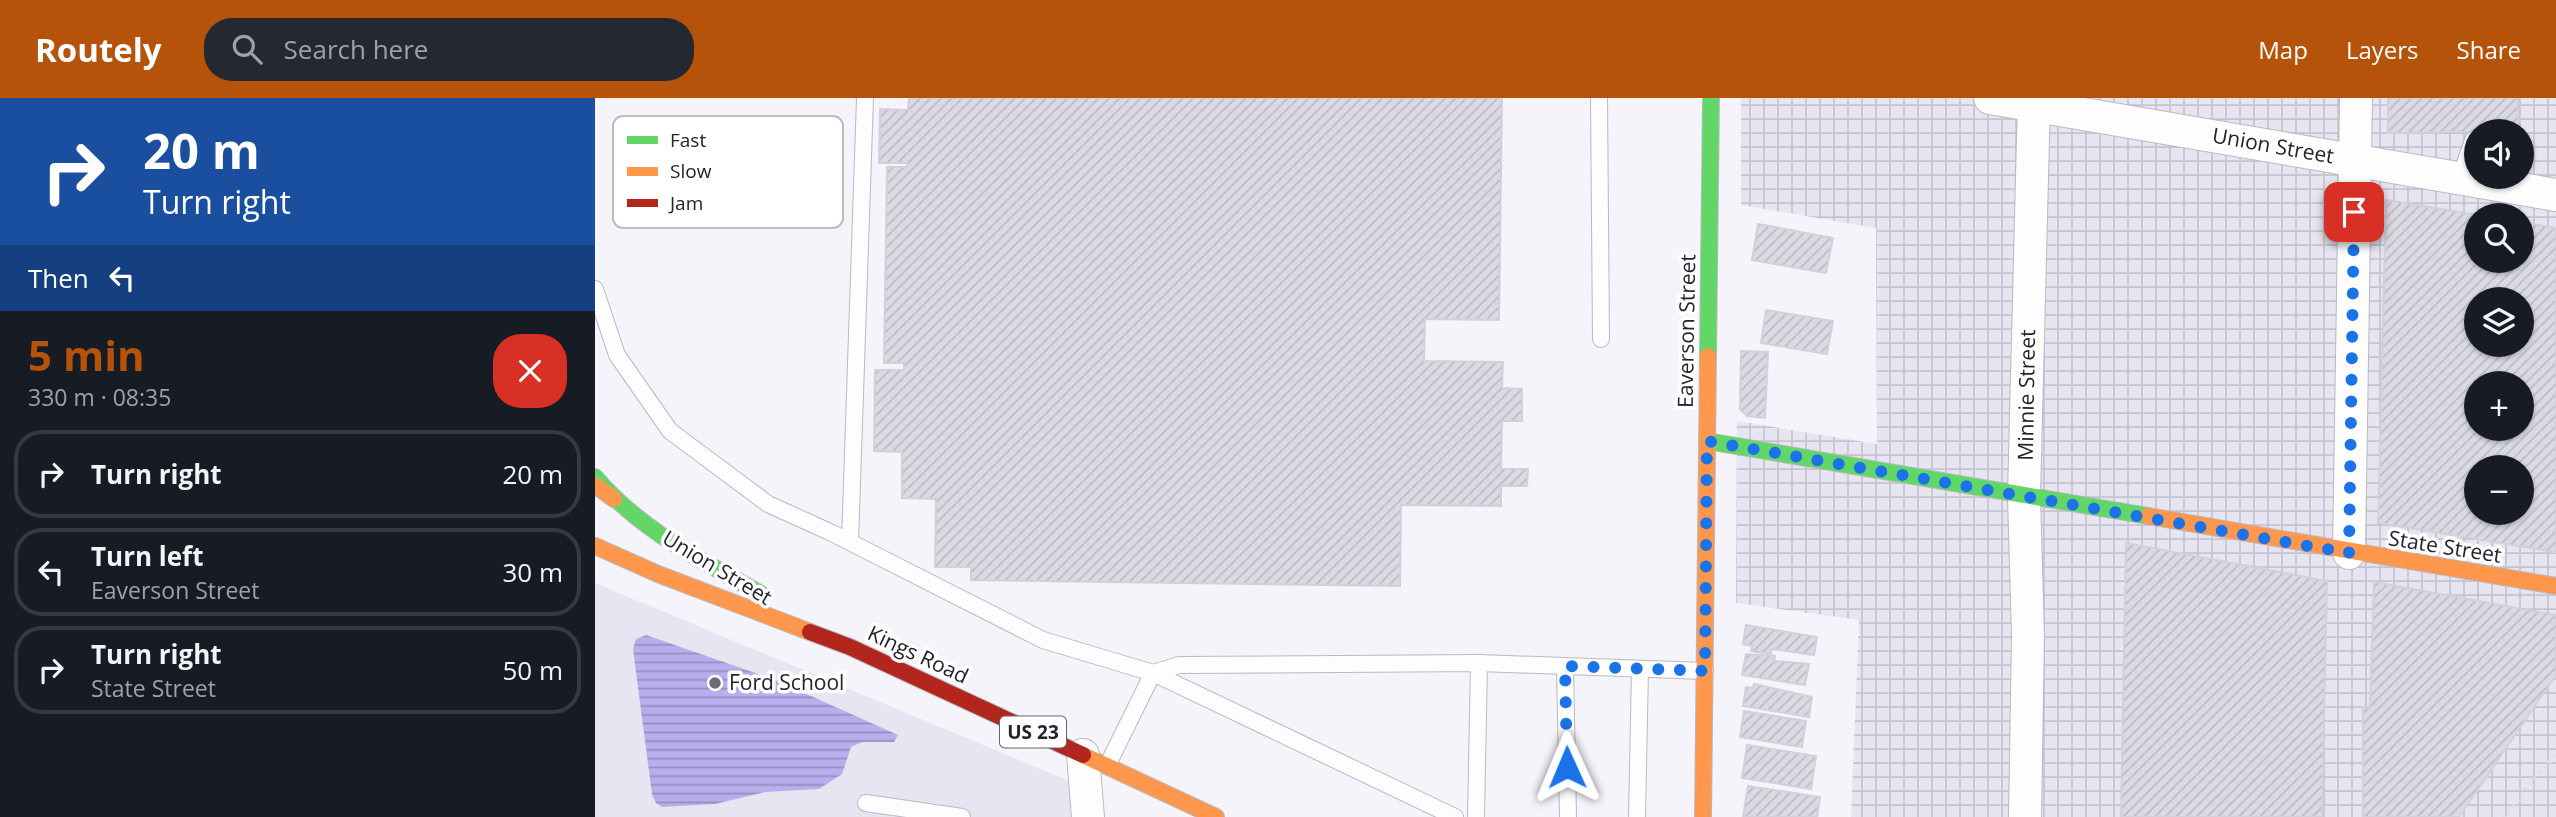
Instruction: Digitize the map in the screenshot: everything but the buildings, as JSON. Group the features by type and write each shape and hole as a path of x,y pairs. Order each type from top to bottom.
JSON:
{"main road":[{"name":"Eaverson Street","path":"1703,817 1711,98"},
{"name":"State Street","path":"1707,441 2349,553 2556,586"},
{"name":"Union Street","path":"595,477 614,499 655,531 850,647"},
{"path":"595,485 614,499"},
{"name":"Kings Road","path":"595,546 658,574 850,647 1216,817"}],"street":[{"name":"Union Street","path":"1990,98 2034,102 2556,195"},
{"path":"2349,553 2355,98"},
{"name":"Minnie Street","path":"2025,817 2028,636 2024,496 2034,102"},
{"path":"1088,817 1095,760"}],"lane":[{"path":"850,542 866,98"},
{"path":"1599,98 1601,339"},
{"path":"2460,178 2464,166"},
{"path":"595,289 617,355 670,431 768,505 850,542 1043,640 1153,673 1455,817"},
{"path":"1095,760 1153,673 1179,665 1479,663 1705,671"},
{"path":"1476,817 1479,663"},
{"path":"1565,666 1568,817"},
{"path":"1637,817 1640,669"},
{"path":"866,803 962,817"}],"path":[{"path":"2504,817 2556,753"}],"shaded area":[{"path":"1741,98 2556,98 2556,817 1851,817 1859,620 1736,603 1737,421 1877,444 1876,228 1741,205"},
{"name":"Ford School","path":"595,583 1074,783 1076,817 595,817"},
{"path":"646,635 773,679 898,735 894,742 862,742 851,747 842,774 819,789 765,792 715,804 662,807 656,803 652,794 633,649 636,639"}],"traffic: fast":[{"path":"1708,356 1711,98"},
{"path":"1707,441 2148,516"},
{"path":"595,477 631,513 672,543 761,594"}],"traffic: slow":[{"path":"1703,817 1708,356"},
{"path":"595,485 614,499"},
{"path":"2148,516 2556,586"},
{"path":"595,546 658,574 810,632"},
{"path":"1083,755 1216,817"}],"traffic: jam":[{"path":"810,632 850,647 1083,755"}],"place":[{"name":"Ford School","path":"715,683"}],"route":[{"path":"1567,767 1565,666 1705,671 1707,441 2349,553 2354,212"}]}
